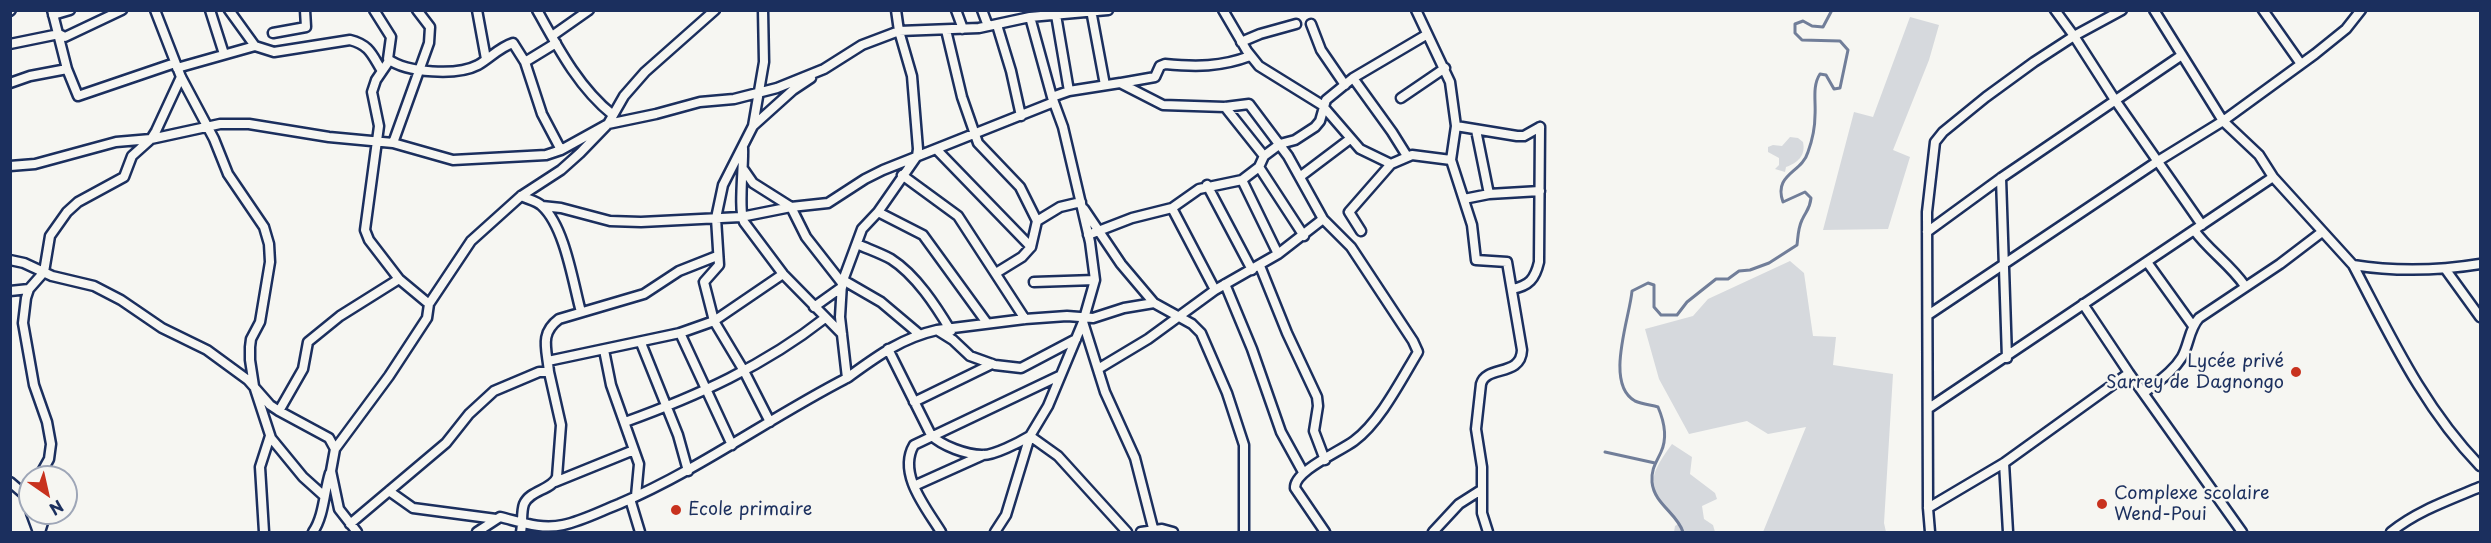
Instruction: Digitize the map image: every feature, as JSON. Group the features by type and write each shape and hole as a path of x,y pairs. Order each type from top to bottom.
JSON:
{"street":[{"path":"70,10 52,13 67,69 76,95 80,97 176,66 255,46 274,52 350,40 368,47 382,71"},
{"path":"10,44 59,34 65,37 122,10"},
{"path":"156,10 176,66 207,126 228,174 264,227 269,244 270,262 260,322 251,339 250,360 254,386 270,436 287,461 323,495"},
{"path":"210,10 224,54"},
{"path":"229,10 255,46"},
{"path":"273,33 306,27 305,10"},
{"path":"374,10 391,37 389,61 372,92 379,118 365,230 369,240 399,279 429,304"},
{"path":"393,143 429,43 431,30 428,22 417,10"},
{"path":"477,10 486,59"},
{"path":"537,10 594,100 613,115"},
{"path":"313,532 321,517 323,495 335,449 389,376 427,318 429,304 471,241 521,196 561,170 608,124 624,96 645,72 715,10"},
{"path":"763,10 764,62 753,126 723,185 716,218 717,269 704,282 714,321 744,371 770,422"},
{"path":"847,378 840,317 842,284 862,229 878,212 917,156 918,133 912,76 899,31 896,10"},
{"path":"956,10 963,28"},
{"path":"982,10 992,26 1011,71 1021,116"},
{"path":"753,126 793,90 824,69 862,45 899,31 992,26 1030,17 1108,10"},
{"path":"1224,10 1241,42 1259,66 1323,105 1360,149 1391,164"},
{"path":"1416,10 1450,82 1456,126 1451,160 1472,225 1477,261 1502,260 1507,262 1522,356 1506,370 1490,373 1482,379 1476,429 1481,452 1482,513 1488,532"},
{"path":"2055,10 2158,161 2198,227 2206,247 2236,273 2245,286"},
{"path":"1930,532 1927,212 1933,147 1938,138 1986,97 2074,36 2122,10"},
{"path":"2154,10 2223,121 2259,155 2273,177 2353,265 2415,384 2467,453 2481,466"},
{"path":"2263,10 2301,64"},
{"path":"1928,315 2158,161 2223,121 2346,29 2361,10"},
{"path":"1092,11 1105,85"},
{"path":"525,62 585,12"},
{"path":"1056,15 1069,91"},
{"path":"998,532 1006,515 1030,436 1048,406 1076,339 1095,280 1088,236 1063,127 1053,100 1030,17"},
{"path":"1241,42 1296,24"},
{"path":"1311,24 1321,50 1345,85"},
{"path":"946,30 962,97 978,144 1020,187 1037,221 1031,247 1022,257 996,273"},
{"path":"1088,236 1132,218 1172,208 1207,185 1242,180 1259,167 1264,156 1280,144 1295,140 1315,127 1320,121 1326,100 1353,78 1426,35"},
{"path":"389,61 419,69 458,71 477,65 513,43 525,62 542,114 561,150"},
{"path":"1927,232 2001,178 2182,55"},
{"path":"521,196 542,206 561,207 610,221 641,222 741,217 791,207 828,203 865,179 917,156 1021,116 1069,91 1155,76 1160,66 1165,64 1201,67 1229,64 1250,56"},
{"path":"1401,98 1445,68"},
{"path":"10,83 30,76 67,69"},
{"path":"10,166 35,165 116,142 151,139 220,124 249,123 329,136 393,143 453,160 546,155 561,150 608,124 700,102 734,99 759,93 824,69"},
{"path":"46,465 51,444 47,422 34,385 23,323 26,297 29,289 44,272 50,236 78,202 124,177 132,156 151,139 181,77"},
{"path":"1353,78 1407,156"},
{"path":"1120,83 1163,105 1226,107 1249,104 1301,176 1313,205 1323,219 1351,247 1418,349 1373,424 1363,435 1326,460 1303,472 1297,479 1295,489 1325,532"},
{"path":"1226,107 1264,156"},
{"path":"1456,126 1524,136 1540,127 1539,262 1537,271 1527,285 1512,289"},
{"path":"1476,130 1490,194"},
{"path":"1301,176 1350,139"},
{"path":"743,146 741,217 783,274 842,334"},
{"path":"936,150 1031,247"},
{"path":"1361,231 1348,212 1391,164 1407,156 1451,160"},
{"path":"1259,167 1304,236"},
{"path":"744,170 753,183 791,207 806,237 842,284 881,302 919,334"},
{"path":"902,175 955,213 1025,319"},
{"path":"1929,408 2007,358 2273,177"},
{"path":"2001,178 2007,358"},
{"path":"1242,180 1278,254"},
{"path":"1207,185 1256,268 1317,397 1314,431 1326,460"},
{"path":"1464,199 1490,194 1540,192"},
{"path":"1037,221 1060,207 1081,203"},
{"path":"1081,203 1121,264 1154,303 1192,324 1204,338 1242,436 1245,457 1244,532"},
{"path":"542,206 558,234 582,312"},
{"path":"1172,208 1215,290"},
{"path":"878,212 923,235 987,323"},
{"path":"1098,369 1148,339 1215,290 1278,254 1323,219"},
{"path":"2144,393 2171,370 2182,356 2193,326 2199,318 2280,264 2322,232"},
{"path":"857,244 902,267 930,300 960,347"},
{"path":"555,482 560,459 561,425 549,372 546,335 549,327 559,319 644,294 679,271 717,256"},
{"path":"10,260 94,286 121,300 162,328 207,350 254,386 270,405 329,438 335,449"},
{"path":"2146,262 2193,326"},
{"path":"2353,265 2403,272 2446,270 2481,264"},
{"path":"2446,270 2481,316"},
{"path":"548,361 641,343 714,321 783,274"},
{"path":"279,411 303,369 308,342 340,316 399,279"},
{"path":"1034,282 1095,280"},
{"path":"814,307 842,284"},
{"path":"1225,284 1252,349 1281,432 1303,472"},
{"path":"10,291 29,289"},
{"path":"477,532 500,517 522,528 550,526 566,529 688,471 847,378 888,349 919,334 1025,319 1067,316 1083,320 1124,308 1154,303"},
{"path":"2084,304 2128,373 2242,532"},
{"path":"625,422 667,407 744,371 781,351 825,318"},
{"path":"1083,320 1105,392 1135,458 1153,531"},
{"path":"937,330 970,356 992,364 1021,368 1076,339"},
{"path":"680,333 732,445"},
{"path":"641,343 667,407 688,471"},
{"path":"888,349 931,435 946,447 983,455"},
{"path":"604,350 611,385 640,472 633,498 640,532"},
{"path":"914,402 992,364"},
{"path":"350,524 446,443 469,414 494,392 539,372 549,372"},
{"path":"1928,508 2004,463 2128,373"},
{"path":"941,532 914,486 909,461 912,447 931,435 1059,376"},
{"path":"264,532 260,467 270,436"},
{"path":"914,486 1030,436"},
{"path":"1030,436 1058,456 1127,532"},
{"path":"522,528 524,504 529,497 555,482 634,450"},
{"path":"2004,463 2008,532"},
{"path":"331,471 339,509 357,532"},
{"path":"2391,532 2430,508 2481,487"},
{"path":"1433,532 1459,504 1481,490"},
{"path":"389,491 413,508 496,519"},
{"path":"1141,532 1162,529 1173,532"}],"shaded area":[{"path":"1910,17 1939,25 1929,60 1893,150 1910,157 1888,229 1823,230 1854,112 1873,117"},
{"path":"1790,137 1798,138 1803,142 1804,147 1802,155 1786,167 1785,172 1775,169 1779,165 1779,158 1768,152 1768,147 1782,146"},
{"path":"1790,261 1804,273 1813,336 1836,337 1833,365 1893,374 1884,523 1886,532 1763,532 1806,427 1768,434 1747,421 1689,434 1659,379 1645,329 1693,316 1708,299"},
{"path":"1672,444 1692,457 1690,474 1715,493 1717,499 1702,506 1704,519 1713,525 1715,532 1674,532 1675,526 1680,523 1656,494 1654,486 1657,468"}],"waterway":[{"path":"1683,532 1676,519 1657,496 1652,482 1653,470 1665,435 1658,407 1635,401 1626,392 1621,380 1621,349 1632,291 1648,283 1654,285 1654,307 1661,315 1677,315 1687,302 1716,279 1728,279 1739,271 1750,270 1769,263 1797,245 1800,226 1811,198 1805,192 1783,202 1782,185 1805,159 1809,148 1813,134 1815,89 1820,74 1826,75 1834,89 1840,88 1848,50 1840,41 1802,40 1795,33 1795,24 1803,21 1812,26 1823,27 1832,10"},
{"path":"1605,452 1655,463"}],"place":[{"name":"Lycée privé Sarrey de Dagnongo","path":"2296,372"},
{"name":"Complexe scolaire Wend-Poui","path":"2102,504"},
{"name":"Ecole primaire","path":"676,510"}]}
